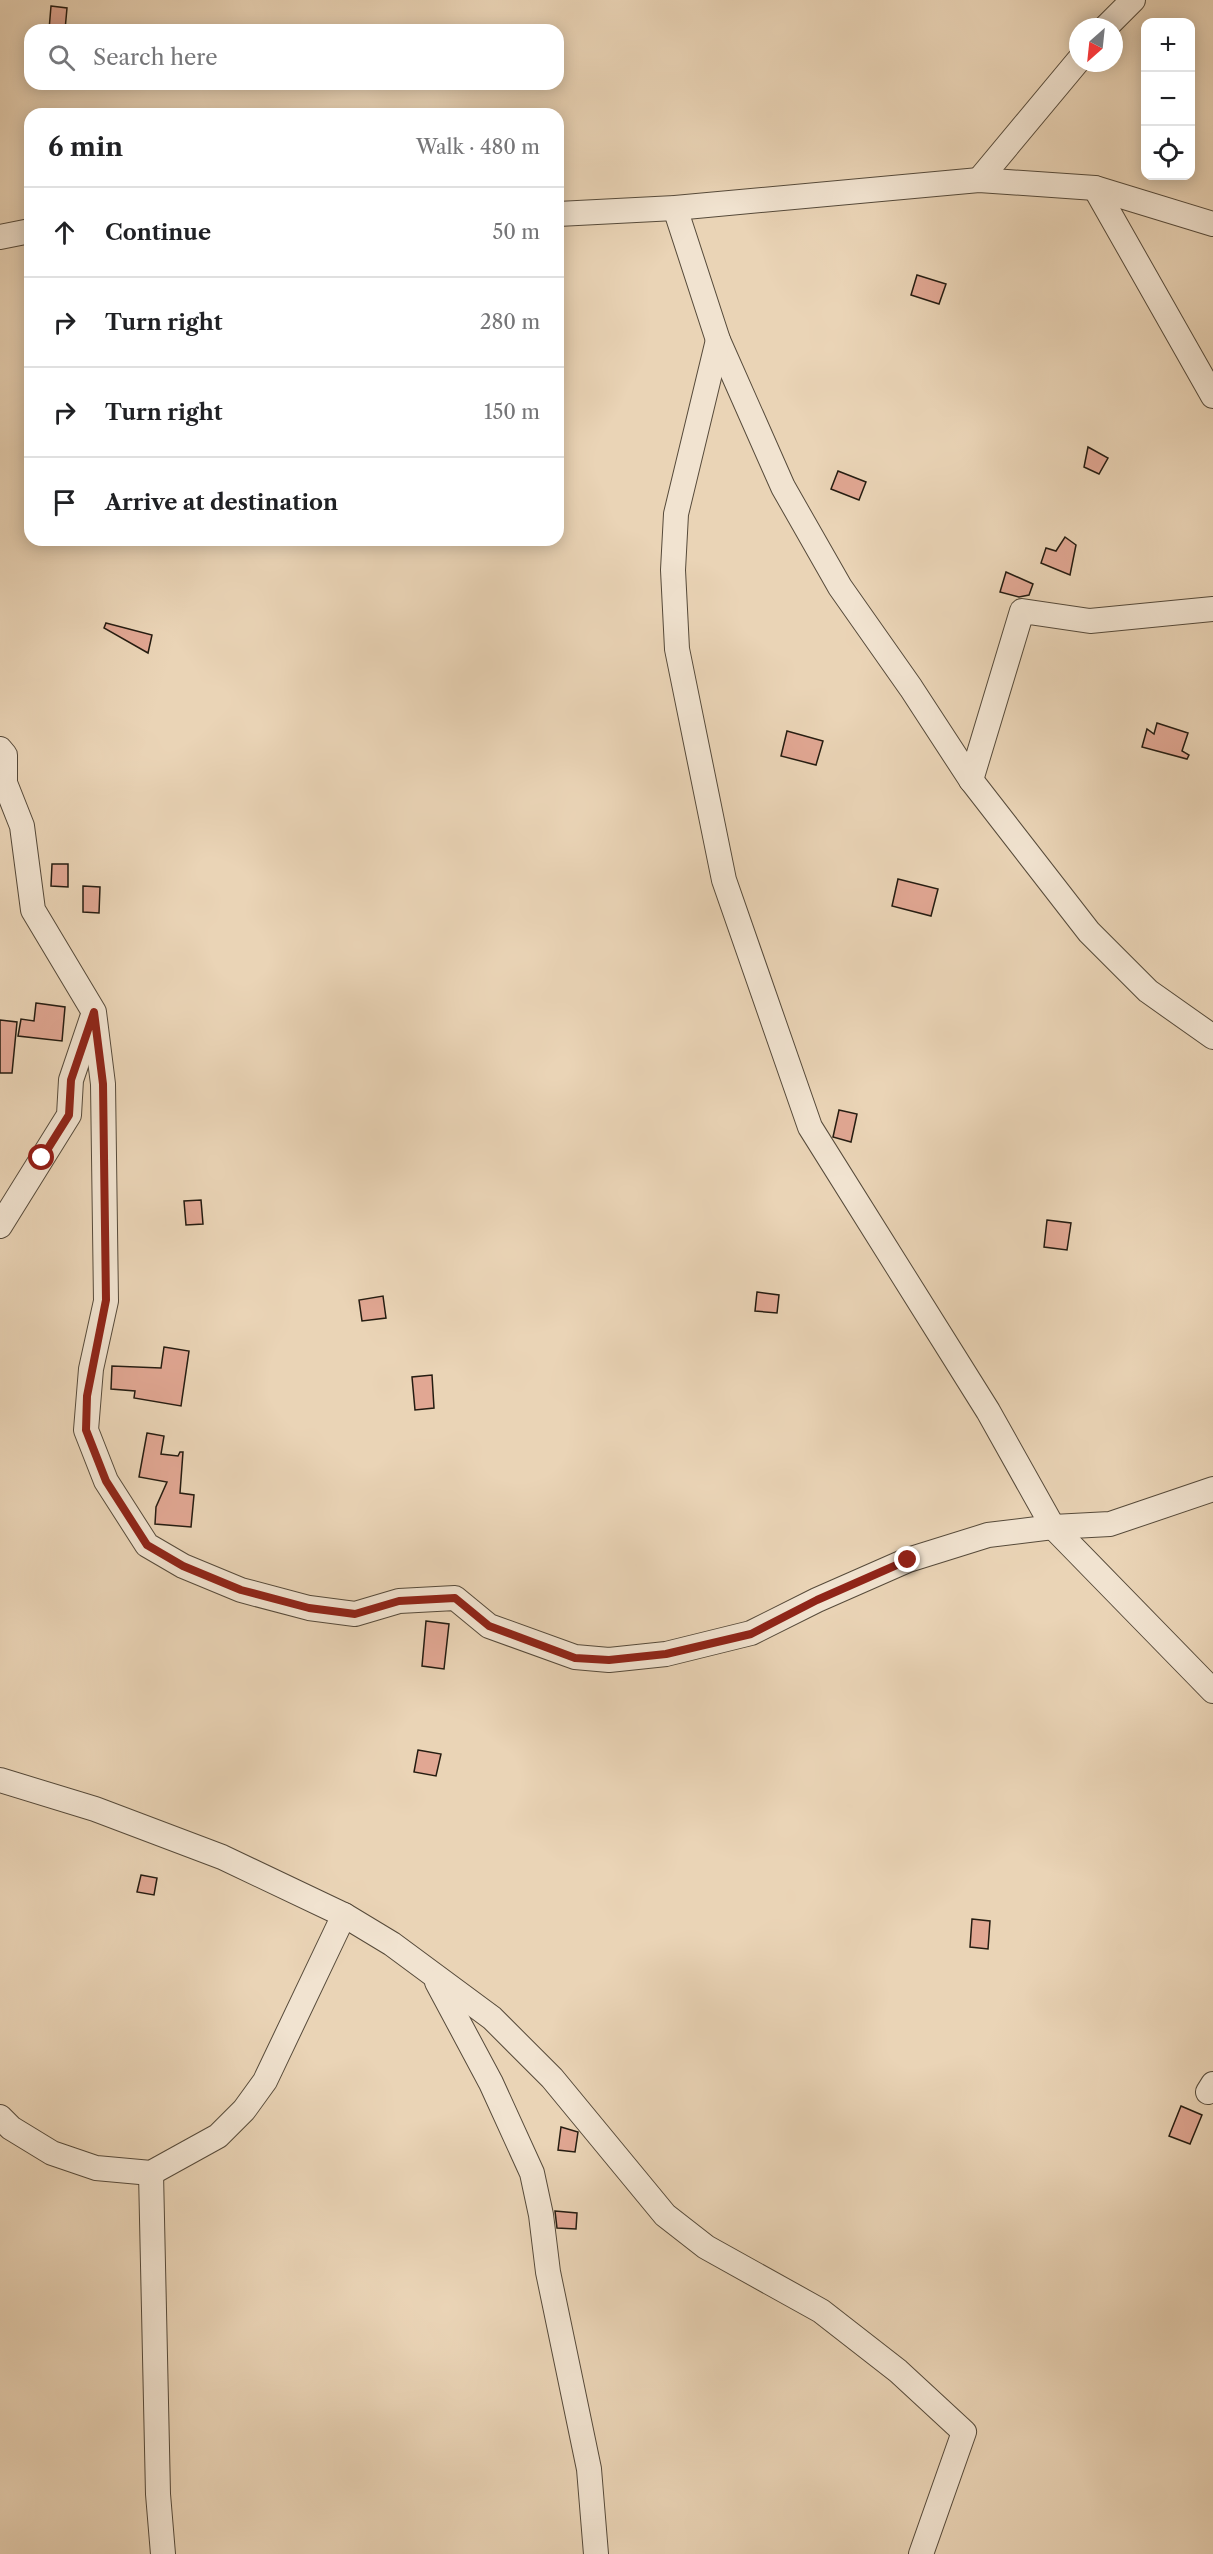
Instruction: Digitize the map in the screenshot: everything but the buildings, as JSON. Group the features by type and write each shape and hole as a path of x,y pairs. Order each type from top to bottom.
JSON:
{"street":[{"path":"1115,18 1133,0"},
{"path":"979,180 1069,71"},
{"path":"564,214 675,208 979,180 1095,188 1213,224"},
{"path":"1095,188 1213,396"},
{"path":"675,208 718,340 783,487 840,587 911,688 971,780 1089,932 1148,991 1213,1036"},
{"path":"0,237 24,232"},
{"path":"718,340 676,514 673,570 676,649 724,880 810,1127 988,1411 1053,1527 1213,1691"},
{"path":"971,780 1022,611 1090,621 1213,609"},
{"path":"0,749 5,755 5,783 22,826 33,910 94,1012 103,1084 106,1300 87,1396 86,1430 106,1481 147,1545 183,1566 241,1590 273,1600 355,1614 399,1601 455,1598 489,1626 575,1658 609,1660 666,1654 751,1634 817,1600 908,1560 988,1535 1053,1527 1110,1524 1213,1489"},
{"path":"0,1226 69,1115 71,1080 94,1012"},
{"path":"0,1780 95,1809 222,1857 344,1915 392,1944 492,2018 552,2078 665,2215 706,2247 821,2311 898,2371 964,2432 921,2554"},
{"path":"0,2117 11,2128 52,2153 96,2168 152,2173 218,2136 251,2101 270,2072 344,1915"},
{"path":"433,1975 491,2083 532,2173 541,2215 548,2272 589,2469 596,2554"},
{"path":"152,2173 158,2494 163,2554"}],"route":[{"path":"42,1158 69,1115 71,1080 94,1012 103,1084 106,1300 87,1396 86,1430 106,1481 147,1545 183,1566 241,1590 273,1600 309,1608 355,1614 399,1601 455,1598 489,1626 575,1658 609,1660 666,1654 751,1634 817,1600 908,1560"}]}
